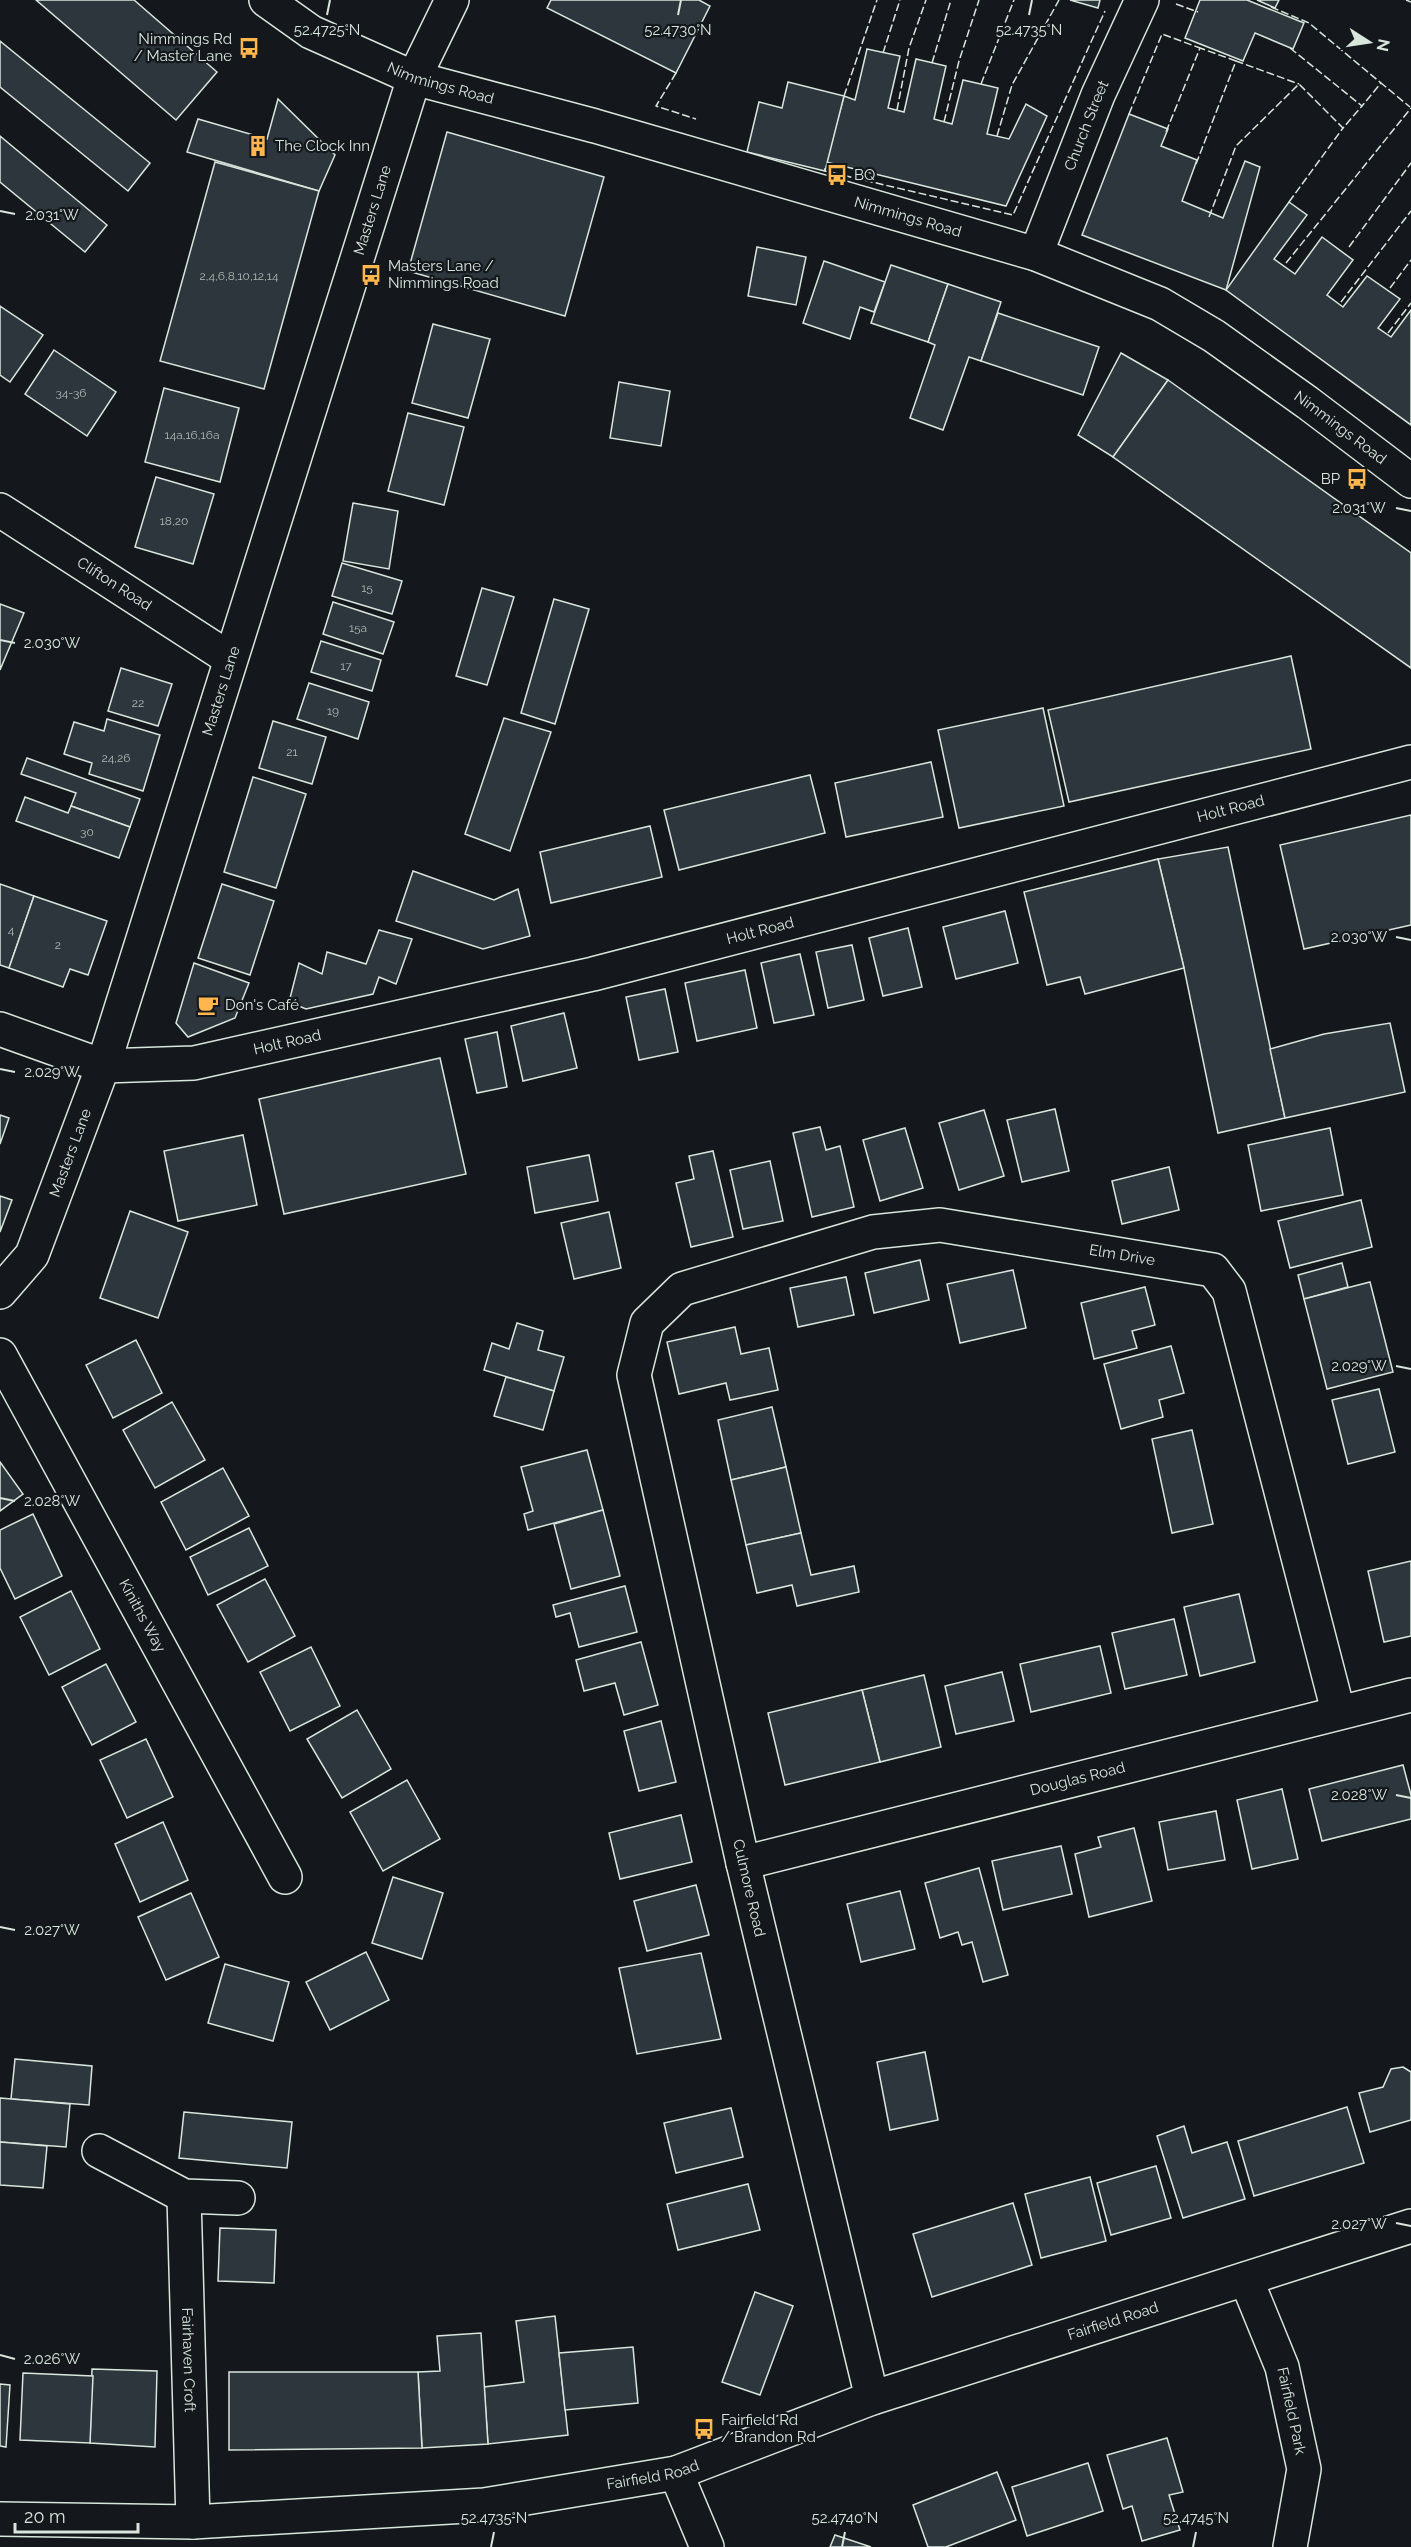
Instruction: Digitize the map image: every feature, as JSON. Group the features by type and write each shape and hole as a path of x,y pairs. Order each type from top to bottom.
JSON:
{"street":[{"name":"Nimmings Road","path":"266,0 311,32 414,78 606,129 1036,254 1160,304 1214,336 1411,481"},
{"name":"Masters Lane","path":"0,1292 32,1255 103,1066 229,658 414,78 452,0"},
{"name":"Church Street","path":"1036,254 1098,95 1142,0"},
{"name":"Clifton Road","path":"0,510 229,658"},
{"name":"Holt Road","path":"103,1066 194,1063 593,974 1411,762"},
{"path":"0,1029 103,1066"},
{"name":"Elm Drive","path":"634,1375 647,1323 682,1289 873,1233 940,1225 1213,1270 1229,1291 1338,1711"},
{"name":"Kiniths Way","path":"0,1355 285,1877"},
{"name":"Culmore Road","path":"634,1375 743,1863 872,2398"},
{"name":"Douglas Road","path":"743,1863 1338,1711 1411,1695"},
{"path":"99,2151 184,2196 238,2198"},
{"name":"Fairhaven Croft","path":"184,2196 193,2522"},
{"name":"Fairfield Road","path":"0,2519 193,2522 484,2505 676,2473 872,2398 1411,2226"},
{"name":"Fairfield Park","path":"1246,2278 1282,2367 1304,2469 1290,2547"},
{"path":"676,2473 707,2547"}],"building":[{"path":"36,0 134,0 217,72 176,120"},
{"path":"551,0 699,0 710,6 676,73 547,8"},
{"path":"1070,0 1100,0 1098,8"},
{"path":"1200,0 1247,0 1304,23 1293,49 1255,33 1243,61 1185,38"},
{"path":"1257,0 1279,0 1275,8"},
{"path":"0,41 150,163 128,191 0,87"},
{"path":"867,49 900,56 888,108 904,112 916,59 946,66 934,119 952,124 963,80 998,88 987,134 1009,139 1026,104 1047,116 1006,206 826,162 844,96 855,100"},
{"path":"788,82 844,96 825,171 747,152 759,102 782,108"},
{"name":"The Clock Inn","path":"278,99 335,155 319,191 187,152 198,119 267,139"},
{"path":"1129,114 1168,129 1161,146 1197,160 1182,201 1223,218 1245,161 1260,167 1226,290 1082,235"},
{"path":"447,132 604,177 565,316 408,271"},
{"path":"0,136 107,225 85,252 0,182"},
{"path":"215,162 319,191 264,389 160,361"},
{"path":"1289,202 1307,215 1274,259 1295,274 1322,237 1353,260 1327,295 1343,307 1367,276 1400,299 1378,328 1391,337 1411,310 1411,425 1226,290"},
{"path":"757,247 806,257 796,305 748,296"},
{"path":"824,261 885,282 874,312 860,307 850,339 803,323"},
{"path":"891,265 948,284 928,342 871,323"},
{"path":"948,284 1001,302 981,361 969,357 943,430 910,418 935,345 928,342"},
{"path":"0,306 43,335 10,382 0,375"},
{"path":"998,313 1099,347 1083,395 981,361"},
{"path":"433,324 490,339 468,418 412,403"},
{"path":"54,350 116,392 87,436 25,394"},
{"path":"1121,353 1168,380 1113,457 1078,435"},
{"path":"1168,380 1411,553 1411,668 1113,457"},
{"path":"619,382 670,391 661,446 610,438"},
{"path":"164,388 239,408 220,482 145,462"},
{"path":"408,413 464,427 444,505 388,491"},
{"path":"156,477 214,494 193,564 135,547"},
{"path":"353,503 398,511 389,569 343,561"},
{"path":"342,563 402,581 392,614 332,596"},
{"path":"482,588 514,597 487,685 456,676"},
{"path":"554,599 589,609 555,724 521,713"},
{"path":"333,602 394,622 383,654 323,634"},
{"path":"0,604 24,613 0,670"},
{"path":"321,641 381,660 372,691 311,672"},
{"path":"1291,656 1311,749 1069,802 1048,710"},
{"path":"121,668 172,684 158,726 108,711"},
{"path":"309,683 369,702 358,739 297,719"},
{"path":"1043,708 1064,806 959,828 938,730"},
{"path":"504,718 551,732 510,851 465,834"},
{"path":"107,719 160,735 143,791 89,774 92,763 64,754 74,722 104,731"},
{"path":"273,721 326,737 312,784 259,768"},
{"path":"27,758 140,799 130,827 71,806 76,793 21,774"},
{"path":"931,762 943,817 846,837 835,783"},
{"path":"810,775 825,833 679,870 664,810"},
{"path":"253,777 306,794 276,888 224,872"},
{"path":"25,797 68,813 71,806 130,827 119,858 16,821"},
{"path":"1411,815 1411,925 1304,949 1280,845"},
{"path":"650,826 662,877 551,903 540,852"},
{"path":"1228,847 1285,1118 1218,1133 1184,968 1158,859"},
{"path":"1158,859 1184,968 1085,994 1080,977 1047,985 1024,892"},
{"path":"413,871 494,900 518,889 530,936 483,949 396,921"},
{"path":"0,884 34,896 9,968 0,965"},
{"path":"222,884 274,901 250,975 198,958"},
{"path":"34,896 107,921 88,975 70,969 63,987 9,968"},
{"path":"1005,911 1018,963 956,979 943,927"},
{"path":"908,928 922,987 883,996 869,938"},
{"path":"379,930 412,939 396,984 379,977 373,994 306,1009 289,1002 299,963 322,974 327,952 366,964"},
{"path":"852,945 864,1000 828,1008 816,952"},
{"path":"800,954 814,1015 774,1023 761,963"},
{"path":"194,963 249,983 235,1018 188,1037 176,1023"},
{"path":"745,970 757,1028 697,1041 685,983"},
{"path":"665,989 678,1052 639,1060 626,997"},
{"path":"564,1013 577,1068 523,1081 511,1026"},
{"path":"1390,1023 1405,1092 1285,1118 1270,1049 1324,1034"},
{"path":"497,1032 507,1087 477,1093 465,1039"},
{"path":"440,1058 466,1174 284,1214 259,1099"},
{"path":"1055,1109 1069,1171 1022,1182 1007,1120"},
{"path":"984,1110 1004,1176 959,1190 939,1123"},
{"path":"0,1115 9,1118 0,1144"},
{"path":"820,1127 826,1150 840,1146 854,1207 812,1217 793,1133"},
{"path":"905,1128 923,1188 880,1201 863,1140"},
{"path":"1330,1128 1343,1195 1261,1211 1248,1145"},
{"path":"243,1135 257,1205 178,1221 164,1151"},
{"path":"713,1151 733,1237 691,1247 676,1183 694,1179 689,1156"},
{"path":"589,1155 598,1201 535,1213 527,1167"},
{"path":"770,1161 783,1221 743,1229 730,1170"},
{"path":"1169,1167 1179,1210 1122,1224 1112,1181"},
{"path":"0,1196 12,1200 0,1232"},
{"path":"1361,1200 1372,1247 1290,1268 1278,1221"},
{"path":"130,1211 188,1232 158,1318 100,1298"},
{"path":"609,1212 621,1268 574,1279 561,1223"},
{"path":"920,1260 929,1300 874,1313 865,1273"},
{"path":"1342,1263 1348,1287 1304,1299 1298,1275"},
{"path":"1013,1270 1026,1328 960,1343 947,1284"},
{"path":"846,1277 854,1315 798,1327 790,1288"},
{"path":"1370,1282 1393,1372 1327,1389 1304,1299"},
{"path":"1145,1287 1155,1325 1132,1331 1137,1348 1094,1359 1081,1303"},
{"path":"517,1323 543,1331 538,1350 564,1357 554,1391 484,1370 492,1343 509,1349"},
{"path":"735,1327 741,1354 769,1348 778,1390 730,1400 726,1383 679,1394 667,1342"},
{"path":"136,1340 162,1393 113,1418 86,1365"},
{"path":"1171,1346 1184,1393 1159,1400 1163,1417 1121,1429 1104,1364"},
{"path":"506,1377 554,1391 543,1430 494,1416"},
{"path":"1379,1389 1395,1452 1348,1464 1332,1400"},
{"path":"172,1402 205,1460 155,1488 123,1430"},
{"path":"772,1407 786,1467 731,1480 718,1420"},
{"path":"1192,1430 1213,1524 1172,1533 1152,1439"},
{"path":"587,1450 603,1510 528,1530 524,1514 533,1511 521,1467"},
{"path":"0,1462 23,1494 0,1511"},
{"path":"786,1467 801,1533 746,1545 731,1480"},
{"path":"223,1468 249,1516 186,1550 161,1502"},
{"path":"603,1510 620,1576 571,1589 554,1524"},
{"path":"33,1514 62,1576 15,1599 0,1568 0,1530"},
{"path":"249,1528 268,1566 208,1595 190,1557"},
{"path":"801,1533 811,1575 854,1566 859,1592 797,1606 792,1585 757,1593 746,1545"},
{"path":"1411,1561 1411,1636 1384,1642 1368,1571"},
{"path":"265,1579 295,1636 248,1662 217,1605"},
{"path":"625,1586 637,1632 579,1647 570,1613 556,1617 553,1605"},
{"path":"71,1591 100,1649 49,1675 20,1617"},
{"path":"1239,1594 1255,1662 1200,1676 1184,1607"},
{"path":"1174,1619 1187,1675 1125,1689 1112,1633"},
{"path":"641,1642 658,1705 624,1715 615,1683 584,1691 576,1660"},
{"path":"1100,1646 1111,1693 1031,1712 1020,1664"},
{"path":"311,1647 340,1706 290,1731 260,1672"},
{"path":"106,1664 136,1722 92,1745 62,1687"},
{"path":"1002,1672 1014,1721 956,1734 945,1686"},
{"path":"924,1675 941,1747 880,1762 862,1690"},
{"path":"862,1690 880,1762 785,1785 768,1713"},
{"path":"357,1710 391,1769 342,1798 307,1739"},
{"path":"661,1721 676,1782 639,1791 624,1731"},
{"path":"146,1739 173,1797 127,1818 100,1760"},
{"path":"1403,1765 1411,1795 1411,1819 1322,1841 1309,1789"},
{"path":"407,1780 440,1839 383,1871 350,1812"},
{"path":"1282,1789 1298,1859 1252,1869 1237,1800"},
{"path":"1216,1811 1225,1860 1168,1870 1159,1822"},
{"path":"681,1815 692,1862 620,1879 609,1833"},
{"path":"163,1822 188,1880 140,1902 115,1844"},
{"path":"1134,1828 1152,1901 1089,1917 1075,1854 1101,1847 1098,1837"},
{"path":"1061,1846 1072,1894 1003,1910 992,1861"},
{"path":"979,1868 1008,1975 983,1982 972,1942 962,1945 958,1932 940,1938 925,1883"},
{"path":"393,1877 443,1893 422,1959 372,1943"},
{"path":"696,1885 709,1935 647,1951 634,1901"},
{"path":"900,1891 915,1949 861,1962 847,1904"},
{"path":"191,1893 219,1957 166,1980 138,1917"},
{"path":"366,1952 389,2000 330,2030 306,1982"},
{"path":"701,1953 721,2039 637,2054 619,1968"},
{"path":"225,1964 289,1982 273,2041 208,2023"},
{"path":"925,2052 938,2120 890,2130 877,2062"},
{"path":"15,2059 92,2066 89,2105 11,2099"},
{"path":"1403,2067 1411,2072 1411,2120 1370,2132 1359,2093 1383,2087 1391,2069"},
{"path":"0,2098 70,2104 66,2147 0,2142"},
{"path":"1347,2107 1364,2163 1254,2196 1238,2141"},
{"path":"731,2108 743,2157 676,2173 664,2123"},
{"path":"184,2112 292,2122 287,2168 179,2158"},
{"path":"1184,2126 1192,2153 1227,2142 1245,2199 1183,2218 1157,2136"},
{"path":"0,2142 47,2146 43,2188 0,2185"},
{"path":"1156,2166 1171,2218 1111,2235 1097,2183"},
{"path":"1090,2177 1106,2241 1041,2258 1025,2194"},
{"path":"748,2184 760,2230 678,2250 667,2204"},
{"path":"1013,2203 1032,2265 932,2297 913,2234"},
{"path":"220,2228 276,2230 274,2283 218,2281"},
{"path":"755,2292 793,2306 760,2395 722,2382"},
{"path":"555,2316 568,2435 488,2444 484,2387 524,2382 516,2321"},
{"path":"481,2333 488,2444 422,2448 418,2372 440,2371 437,2336"},
{"path":"633,2347 638,2403 565,2410 559,2353"},
{"path":"92,2369 157,2371 155,2447 90,2443"},
{"path":"229,2372 418,2372 422,2448 229,2450"},
{"path":"23,2373 93,2376 90,2443 20,2440"},
{"path":"0,2384 10,2385 6,2447 0,2446"},
{"path":"1167,2438 1183,2492 1169,2495 1180,2530 1142,2541 1132,2506 1123,2509 1107,2455"},
{"path":"1088,2463 1103,2511 1027,2536 1012,2487"},
{"path":"997,2472 1016,2520 946,2547 928,2547 913,2505"},
{"path":"835,2535 871,2547 830,2547"}],"fence":[{"path":"844,96 877,0"},
{"path":"883,53 900,0"},
{"path":"897,110 909,48 926,0"},
{"path":"932,63 951,0"},
{"path":"944,122 959,61 979,0"},
{"path":"981,84 1014,0"},
{"path":"997,136 1012,85 1059,0"},
{"path":"1406,0 1411,2"},
{"path":"1176,4 1198,12"},
{"path":"1271,7 1309,23 1381,83"},
{"path":"825,168 825,171 1013,215 1105,11"},
{"path":"1129,114 1162,34 1200,48"},
{"path":"1166,132 1200,48 1236,61"},
{"path":"1290,48 1362,106 1381,83 1410,107"},
{"path":"1196,164 1236,61 1299,84"},
{"path":"676,73 656,106 696,119"},
{"path":"1209,217 1236,146 1299,84 1343,128 1362,106"},
{"path":"1286,263 1411,108"},
{"path":"1289,202 1343,128"},
{"path":"1349,247 1411,163"},
{"path":"1341,302 1411,211"},
{"path":"1390,288 1411,260"},
{"path":"1388,333 1411,303"}],"place":[{"name":"Nimmings Rd / Master Lane","path":"249,48"},
{"name":"The Clock Inn","path":"258,146"},
{"name":"BQ","path":"837,175"},
{"name":"Masters Lane / Nimmings Road","path":"371,275"},
{"name":"BP","path":"1357,479"},
{"name":"Don's Café","path":"208,1005"},
{"name":"Fairfield Rd / Brandon Rd","path":"704,2429"}]}
